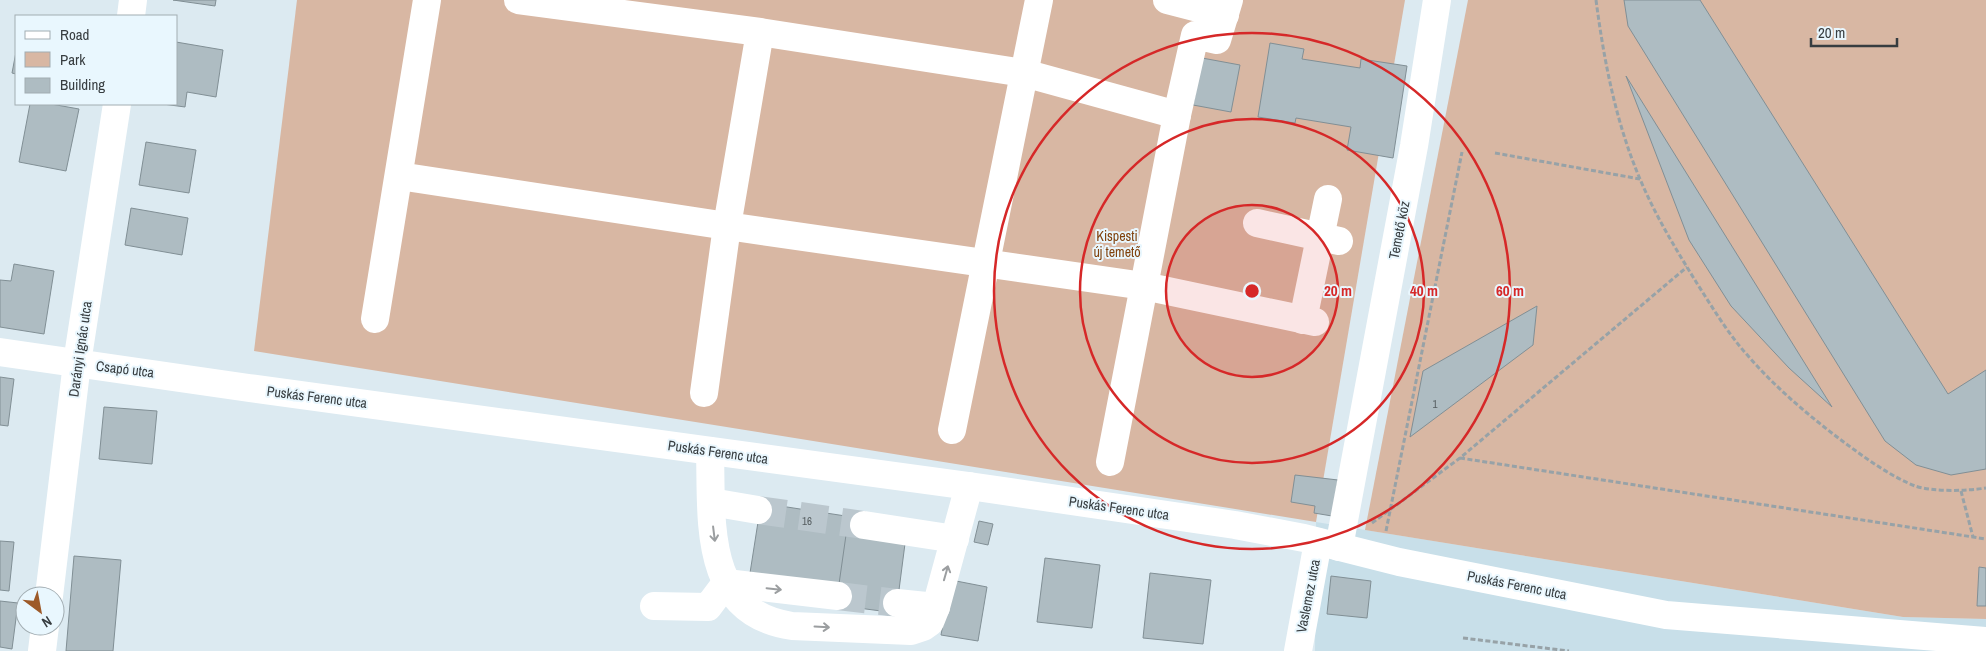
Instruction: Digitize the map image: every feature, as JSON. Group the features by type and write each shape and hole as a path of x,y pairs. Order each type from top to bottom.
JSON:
{"street":[{"path":"131,15 133,0"},
{"path":"375,319 427,0"},
{"path":"518,0 760,32 1024,73 1177,115"},
{"path":"952,430 1039,0"},
{"path":"1110,462 1177,115 1195,35 1217,40 1227,7 1167,0"},
{"name":"Temető köz","path":"1329,545 1414,146 1437,0"},
{"path":"704,393 727,226 760,32"},
{"name":"Darányi Ignác utca","path":"50,586 77,363 117,105"},
{"path":"399,176 727,226 1144,286 1309,321 1329,239 1328,200"},
{"path":"1257,223 1329,239"},
{"name":"Csapó utca","path":"0,352 250,388"},
{"name":"Puskás Ferenc utca","path":"250,388 969,486 1235,525 1381,558 1666,615 1986,642"},
{"path":"710,451 714,537 720,567 726,583 736,598 750,611 775,623 792,626 911,631 923,627 930,622 936,607 969,486"},
{"path":"711,502 758,510"},
{"path":"864,525 955,539"},
{"name":"Vaslemez utca","path":"1298,651 1329,545"},
{"path":"726,583 838,596"},
{"path":"654,606 708,607 726,583"},
{"path":"897,603 936,607"},
{"path":"42,651 44,636"}],"path":[{"path":"1596,0 1601,37 1622,130 1640,180 1664,229 1687,267 1716,313 1748,356 1805,413 1871,463 1916,486 1962,491 1986,488"},
{"path":"1381,558 1462,152"},
{"path":"1495,153 1640,180"},
{"path":"1329,545 1390,510 1460,458 1687,267"},
{"path":"1460,458 1986,539"},
{"path":"1962,491 1973,538"},
{"path":"1463,638 1569,651"}],"shaded area":[{"path":"1316,522 1903,617 1986,619 1986,651 1315,651"}],"green space":[{"name":"Kispesti új temető","path":"297,0 1405,0 1316,522 254,351"},
{"path":"1468,0 1986,0 1986,619 1903,617 1365,530"}],"building":[{"path":"173,0 216,0 215,6"},
{"path":"1624,0 1700,0 1948,394 1986,370 1986,469 1951,475 1916,465 1885,441 1628,26"},
{"path":"178,42 223,50 216,97 187,92 185,107 170,105 178,105"},
{"path":"1270,43 1304,49 1302,59 1360,68 1361,59 1407,66 1393,158 1347,150 1351,127 1296,118 1295,123 1258,117"},
{"path":"15,57 15,74 12,73"},
{"path":"1202,58 1240,65 1231,112 1193,105"},
{"path":"1626,76 1832,407 1789,368 1731,306 1689,240"},
{"path":"30,105 57,105 79,109 66,171 19,162"},
{"path":"146,142 196,150 189,193 139,185"},
{"path":"131,208 188,218 182,255 125,245"},
{"path":"14,264 54,271 44,334 0,327 0,280 11,281"},
{"path":"1537,306 1533,345 1410,437 1423,371"},
{"path":"0,377 14,379 8,426 0,425"},
{"path":"104,407 157,411 152,464 99,459"},
{"path":"1295,475 1338,480 1332,516 1314,513 1315,506 1291,502"},
{"path":"761,503 865,519 853,589 750,573"},
{"path":"979,521 993,524 988,545 974,542"},
{"path":"847,528 906,536 896,613 836,605"},
{"path":"0,541 14,542 9,591 0,590"},
{"path":"74,556 121,560 113,651 66,651"},
{"path":"1045,558 1100,565 1092,628 1037,622"},
{"path":"1979,567 1986,568 1986,606 1977,606"},
{"path":"1150,573 1211,580 1203,644 1143,638"},
{"path":"1331,576 1371,581 1367,618 1327,614"},
{"path":"951,580 987,587 978,641 941,635"},
{"path":"0,601 15,603 15,626 12,649 0,647"}],"tunnel":[{"path":"758,510 864,525"},
{"path":"838,596 897,603"}]}
